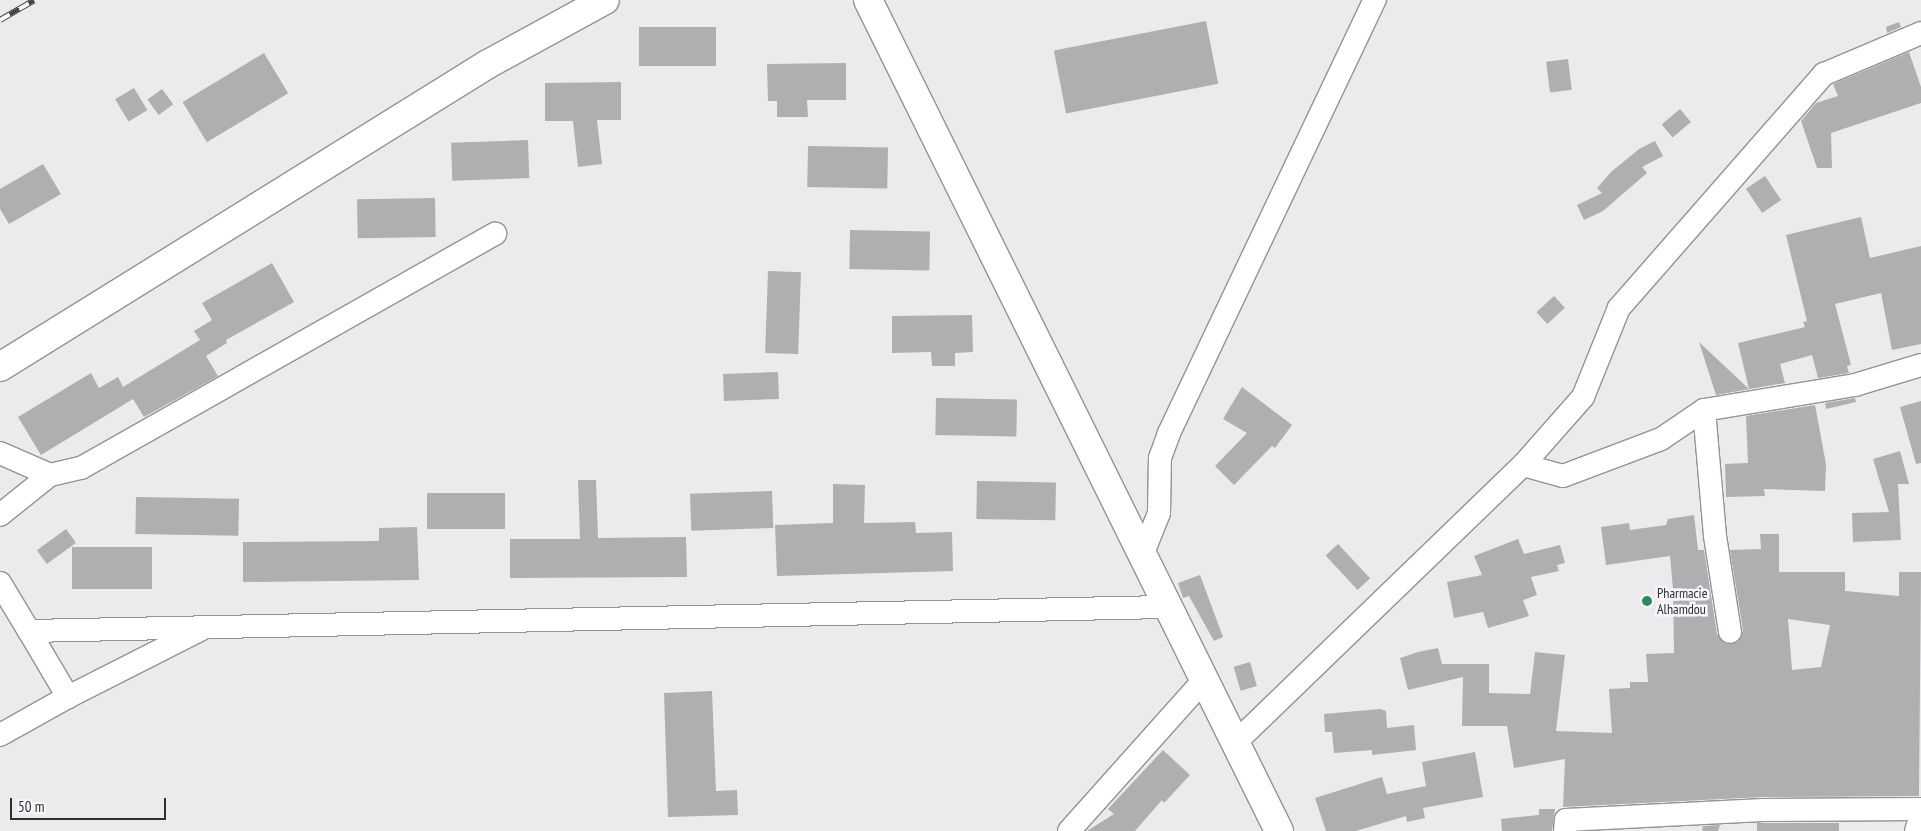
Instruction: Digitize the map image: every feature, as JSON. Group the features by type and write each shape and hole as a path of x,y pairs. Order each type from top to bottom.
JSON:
{"street":[{"path":"0,368 488,64 605,0"},
{"path":"868,0 1279,831"},
{"path":"1143,553 1158,513 1160,458 1169,433 1375,0"},
{"path":"1235,743 1523,465 1584,397 1619,308 1824,74 1921,33"},
{"path":"0,515 50,475 81,468 495,234"},
{"path":"1523,465 1563,476 1661,439 1704,410 1855,385 1921,366"},
{"path":"1704,410 1715,536 1730,632"},
{"path":"0,452 50,475"},
{"path":"0,583 68,696"},
{"path":"30,630 1169,607"},
{"path":"0,736 68,696 210,626"},
{"path":"1069,831 1204,680"},
{"path":"1565,831 1566,820 1763,810 1921,809"},
{"path":"1916,831 1921,816"}],"building":[{"path":"1206,21 1218,84 1066,113 1054,51"},
{"path":"1899,22 1901,27 1887,33 1886,27"},
{"path":"639,27 716,27 716,66 639,66"},
{"path":"1909,52 1921,87 1921,103 1831,133 1832,168 1817,168 1801,121 1816,103 1838,96 1833,84"},
{"path":"264,53 288,93 207,142 183,102"},
{"path":"1568,59 1572,90 1550,92 1546,62"},
{"path":"846,63 846,100 807,100 808,117 777,117 777,101 768,101 767,64"},
{"path":"621,82 621,120 597,120 602,164 578,167 573,121 545,121 545,83"},
{"path":"134,88 147,110 129,122 115,99"},
{"path":"162,89 173,104 159,115 147,100"},
{"path":"1680,109 1691,122 1673,137 1662,124"},
{"path":"528,140 529,178 452,181 451,143"},
{"path":"1655,141 1663,156 1642,167 1647,173 1603,211 1584,220 1577,205 1602,193 1597,188 1611,172 1639,149"},
{"path":"808,146 888,147 887,188 807,187"},
{"path":"43,164 61,194 9,224 0,209 0,189"},
{"path":"1765,176 1781,200 1762,213 1746,189"},
{"path":"435,198 436,237 358,238 357,199"},
{"path":"1861,217 1870,258 1921,246 1921,344 1892,350 1881,293 1835,304 1851,365 1847,366 1849,373 1818,378 1812,355 1780,364 1785,383 1716,395 1699,342 1749,389 1738,343 1805,327 1803,322 1807,321 1786,235"},
{"path":"850,230 930,231 929,270 849,269"},
{"path":"272,263 294,302 226,340 227,343 206,356 218,376 144,417 133,399 41,455 18,417 91,373 99,388 118,377 123,387 200,340 194,331 212,320 202,303"},
{"path":"768,271 801,272 798,354 765,353"},
{"path":"1554,296 1565,308 1547,324 1536,312"},
{"path":"972,315 973,352 955,353 955,366 932,366 931,352 892,353 892,316"},
{"path":"778,372 779,399 724,401 723,374"},
{"path":"1242,387 1292,425 1275,448 1272,446 1234,485 1215,466 1247,433 1223,419"},
{"path":"936,398 1017,399 1016,436 935,435"},
{"path":"1855,398 1856,402 1826,409 1825,403"},
{"path":"1921,401 1921,463 1916,464 1900,407"},
{"path":"1815,405 1826,464 1825,491 1764,489 1765,496 1726,497 1725,464 1748,463 1746,416"},
{"path":"1900,451 1909,484 1898,484 1901,540 1853,542 1852,513 1889,512 1873,459"},
{"path":"578,480 596,480 598,538 686,537 687,577 510,578 510,539 580,539"},
{"path":"977,481 1056,482 1055,520 976,519"},
{"path":"833,484 865,485 864,523 915,522 916,533 952,532 953,571 777,576 775,525 833,523"},
{"path":"772,491 773,528 691,531 690,494"},
{"path":"427,493 505,493 505,529 427,529"},
{"path":"136,497 239,499 238,536 135,534"},
{"path":"1694,515 1698,550 1704,550 1717,634 1726,644 1738,642 1743,630 1730,550 1761,549 1760,534 1779,534 1779,572 1845,572 1845,591 1899,596 1899,572 1921,572 1919,796 1762,797 1563,807 1565,759 1514,768 1507,726 1462,726 1463,677 1408,690 1400,658 1418,652 1438,648 1442,664 1489,664 1489,693 1530,694 1535,652 1565,655 1556,731 1612,733 1609,689 1630,688 1630,682 1648,682 1646,654 1674,653 1673,589 1670,556 1606,565 1601,527 1629,523 1630,530 1666,525 1668,519","holes":["1788,619 1830,625 1821,667 1792,670"]},
{"path":"417,527 419,580 243,582 243,542 379,541 379,528"},
{"path":"66,529 76,543 47,564 37,550"},
{"path":"1518,539 1524,554 1560,545 1565,563 1557,565 1559,571 1531,577 1537,595 1523,600 1529,616 1488,628 1483,612 1454,618 1447,582 1482,575 1474,556"},
{"path":"1338,544 1370,578 1358,590 1326,556"},
{"path":"72,547 152,547 152,589 72,589"},
{"path":"1200,575 1223,637 1214,641 1189,596 1183,598 1178,583"},
{"path":"1250,662 1257,686 1241,691 1234,667"},
{"path":"712,691 716,791 737,790 738,815 668,817 664,693"},
{"path":"1380,709 1386,711 1387,728 1414,725 1416,750 1372,755 1372,750 1334,753 1332,732 1325,732 1324,714"},
{"path":"1163,750 1190,775 1164,803 1162,800 1135,831 1087,831 1114,814 1108,809"},
{"path":"1475,752 1483,797 1423,808 1425,818 1407,822 1406,816 1356,831 1326,831 1315,798 1382,777 1387,794 1426,786 1422,762"},
{"path":"1539,809 1555,809 1552,831 1502,831 1501,819 1539,815"},
{"path":"1757,823 1839,823 1839,831 1757,831"},
{"path":"1720,825 1718,831 1702,831 1703,826"}],"railway":[{"path":"0,20 34,0"}],"place":[{"name":"Pharmacie Alhamdou","path":"1647,601"}]}
